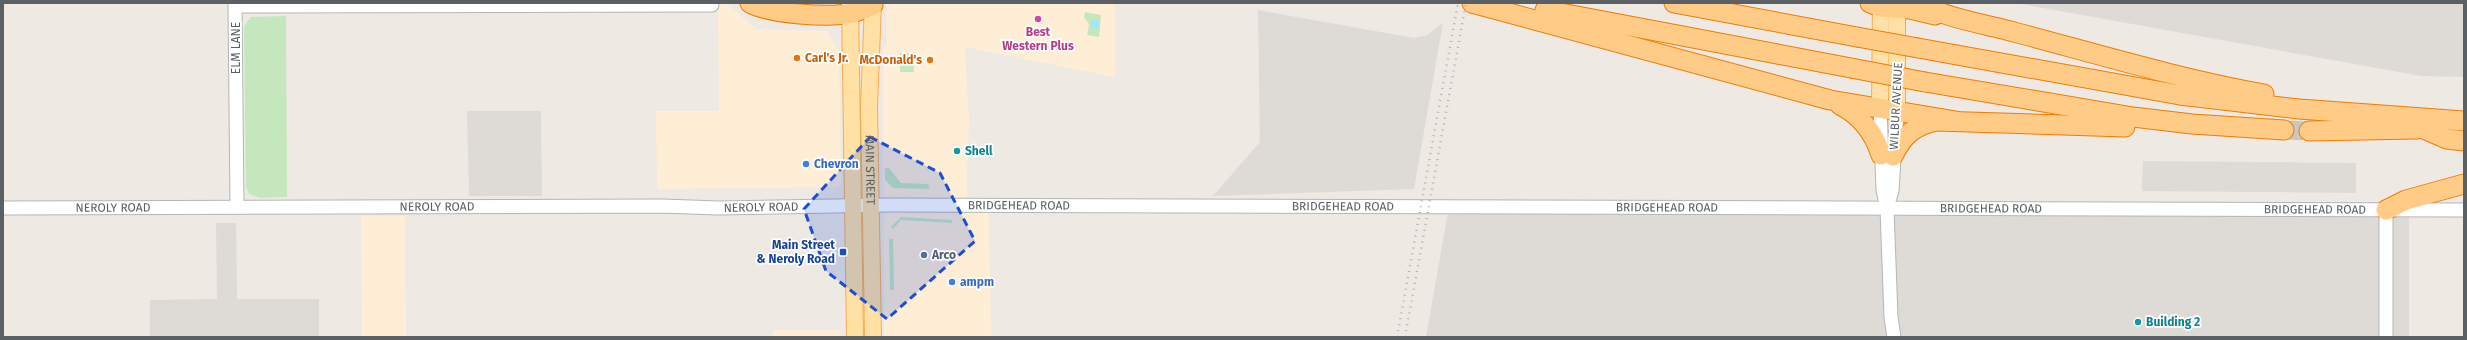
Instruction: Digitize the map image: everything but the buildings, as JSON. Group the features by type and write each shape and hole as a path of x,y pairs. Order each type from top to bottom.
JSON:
{"highway":[{"path":"750,3 769,11 782,13 862,5"},
{"path":"1472,3 1512,7 2090,111 2192,124 2284,130"},
{"path":"1674,3 2180,95 2370,114 2464,121"},
{"path":"1921,3 1933,10 2196,80 2370,114"},
{"path":"1885,5 1985,24"},
{"path":"1512,7 1830,100 1956,121"},
{"path":"1830,100 1860,118 1887,156 1903,138 1917,127 1936,121 2165,129 2192,124"},
{"path":"2424,129 2447,139 2464,141"},
{"path":"2309,131 2464,129"},
{"path":"2386,210 2406,200 2464,184"}],"main road":[{"name":"MAIN STREET","path":"862,5 869,107 873,337"},
{"name":"MAIN STREET","path":"855,337 852,206 862,5"},
{"name":"WILBUR AVENUE","path":"1885,5 1888,109"}],"street":[{"name":"ELM LANE","path":"237,207 235,6 385,4 712,5"},
{"name":"WILBUR AVENUE","path":"1888,109 1887,156 1883,190 1886,209 1891,317 1894,337"},
{"name":"NEROLY ROAD","path":"3,208 870,206"},
{"name":"BRIDGEHEAD ROAD","path":"870,206 2464,210"},
{"path":"2386,210 2386,337"}],"highlighted area":[{"path":"870,137 940,173 975,241 887,319 826,271 804,209"}],"shaded area":[{"path":"718,3 726,3 756,29 827,31 839,51 841,180 838,187 657,189 656,111 719,111"},
{"path":"886,3 1115,3 1115,77 965,47 969,119 966,211 989,213 991,337 884,337 883,47 887,46"},
{"path":"2016,3 2464,3 2464,77 2421,76"},
{"path":"1258,10 1414,38 1427,35 1443,23 1414,189 1213,196 1260,142"},
{"path":"467,111 541,111 542,196 469,196"},
{"path":"2143,161 2356,163 2356,193 2142,191"},
{"path":"1448,212 2409,215 2409,337 1426,337"},
{"path":"361,216 405,216 406,337 362,337"},
{"path":"216,223 236,223 237,299 319,299 319,337 150,337 150,300 217,299"},
{"path":"773,330 840,330 841,337 773,337"}],"green space":[{"path":"1085,12 1101,15 1099,37 1087,35 1089,24 1084,18"},
{"path":"286,16 287,197 260,198 249,194 246,187 244,26 251,17"},
{"path":"900,53 914,53 914,72 900,72"},
{"path":"885,168 889,168 901,183 928,184 930,189 893,188 885,180"},
{"path":"901,217 952,220 952,223 901,220 893,229 891,227"},
{"path":"889,239 893,239 894,290 890,290"}],"water":[{"path":"1093,20 1097,20 1099,24 1097,28 1093,28 1091,26 1091,22"}],"tunnel":[{"path":"2284,130 2309,131"}],"railway":[{"path":"1397,337 1458,3"},
{"path":"1405,337 1466,3"}],"place":[{"name":"Best Western Plus","path":"1038,19"},
{"name":"Carl's Jr.","path":"797,58"},
{"name":"McDonald's","path":"930,60"},
{"name":"Shell","path":"957,151"},
{"name":"Chevron","path":"806,164"},
{"name":"Main Street & Neroly Road","path":"843,252"},
{"name":"Arco","path":"924,255"},
{"name":"ampm","path":"952,282"},
{"name":"Building 2","path":"2138,322"}]}
